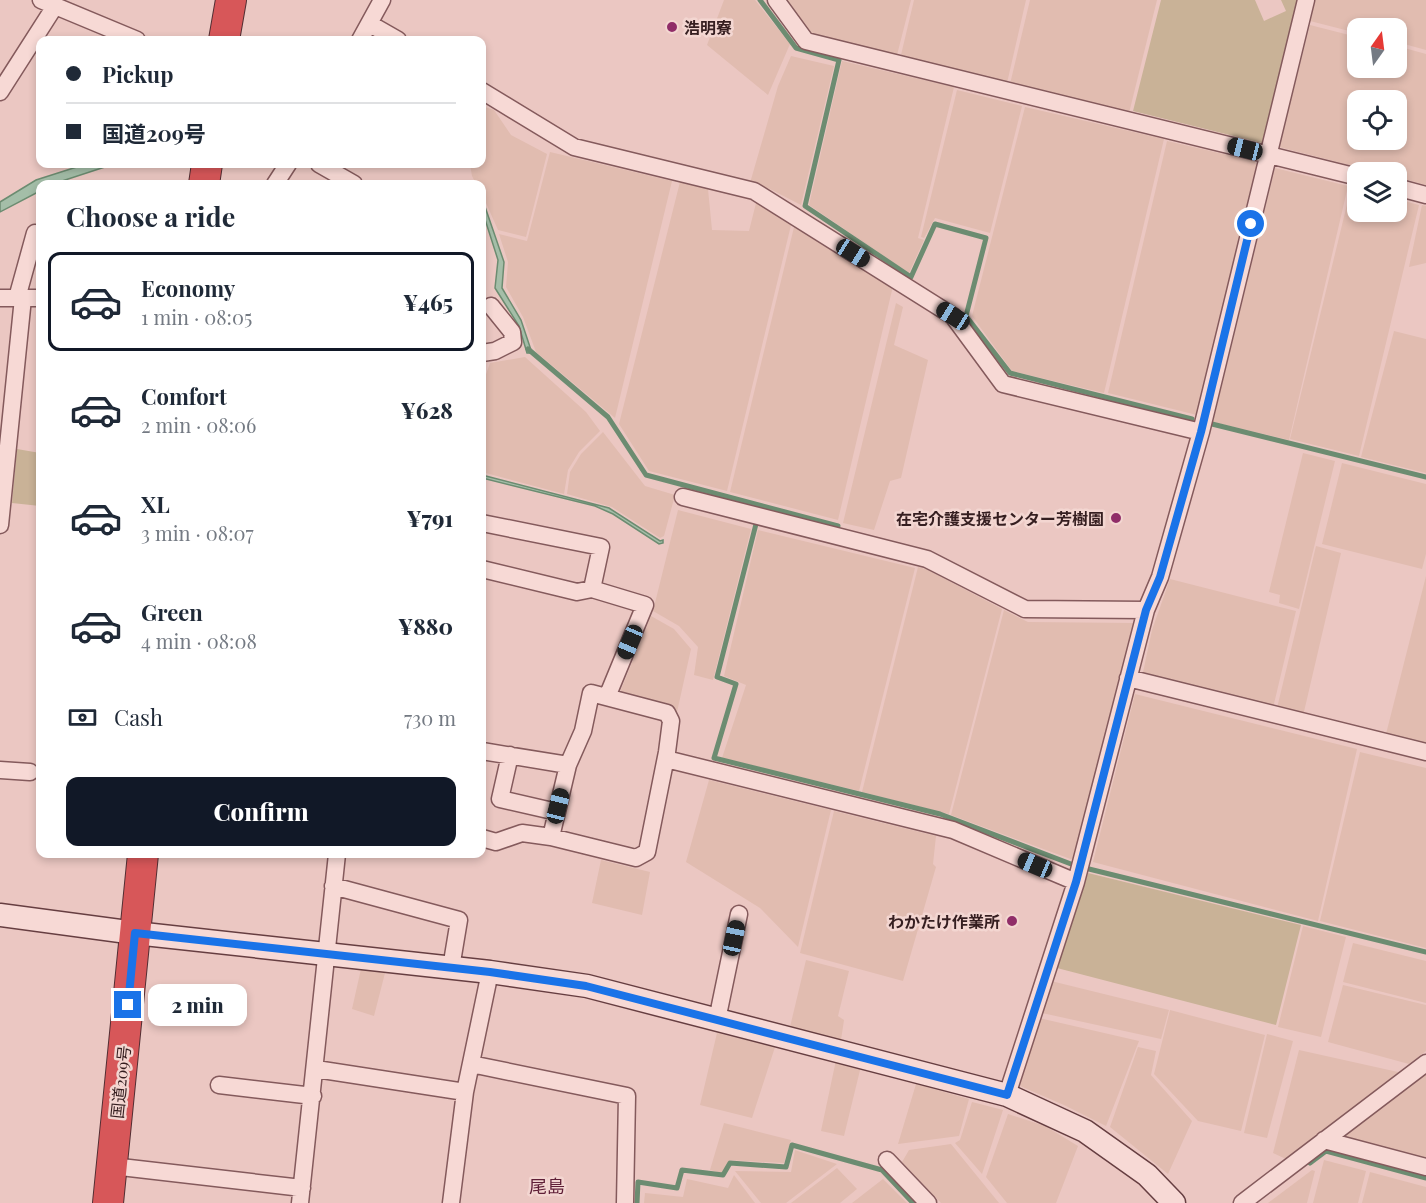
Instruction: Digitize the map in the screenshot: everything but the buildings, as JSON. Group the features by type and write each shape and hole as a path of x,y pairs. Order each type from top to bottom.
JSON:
{"highway":[{"path":"225,36 231,0"},
{"name":"国道209号","path":"108,1203 143,858"}],"street":[{"path":"362,36 382,0"},
{"path":"776,0 806,41 1347,174"},
{"path":"1007,1095 1076,882 1146,610 1160,577 1201,432 1306,0"},
{"path":"0,92 48,3 127,36"},
{"path":"370,24 391,36"},
{"path":"486,93 574,147 754,191 953,316 1004,384 1201,432"},
{"path":"326,168 347,180"},
{"path":"1407,190 1426,195"},
{"path":"0,525 6,404 20,298 35,233"},
{"path":"0,298 36,298"},
{"path":"486,352 495,351 513,342 512,332 491,306"},
{"path":"683,497 927,559 1025,609 1146,610"},
{"path":"486,524 601,547 592,589"},
{"path":"486,570 577,592 592,589 645,605 607,697"},
{"path":"1128,678 1426,752"},
{"path":"486,839 496,842 522,833 551,837 636,858 647,852 666,759 671,721 668,713 591,693 583,731 568,765 551,837"},
{"path":"486,752 568,765"},
{"path":"510,755 500,799 557,812"},
{"path":"666,759 953,830 1076,882"},
{"path":"0,770 30,772"},
{"path":"112,1166 301,1195 336,858"},
{"path":"333,886 459,920 451,968"},
{"path":"717,1020 739,914"},
{"path":"0,915 135,933 490,972 586,986 1007,1095 1085,1131 1147,1175 1174,1203"},
{"path":"451,1203 465,1092 490,972"},
{"path":"1242,1203 1426,1063"},
{"path":"471,1064 627,1096 625,1203"},
{"path":"316,1069 465,1092"},
{"path":"219,1085 313,1096"},
{"path":"1324,1140 1426,1167"},
{"path":"887,1160 928,1203"}],"shaded area":[{"path":"724,0 755,0 790,44 768,95 707,45"},
{"path":"785,0 911,0 897,55 809,33"},
{"path":"914,0 1026,0 1007,83 901,55"},
{"path":"1030,0 1157,0 1129,113 1010,84"},
{"path":"1161,0 1255,0 1264,21 1286,11 1281,0 1298,0 1262,143 1133,111"},
{"path":"1315,0 1426,0 1426,50 1407,45 1407,18 1347,18 1347,30 1310,21"},
{"path":"1310,25 1347,34 1347,78 1407,78 1407,49 1426,54 1426,185 1407,180 1407,162 1347,162 1347,164 1279,147"},
{"path":"791,56 834,66 801,205 770,189 750,183 778,86"},
{"path":"842,61 954,87 918,238 924,240 909,273 809,205"},
{"path":"957,90 1022,106 990,233 935,218 924,238 921,237"},
{"path":"486,107 494,110 511,135 547,154 526,237 498,230 486,203 486,180 474,180 471,168 486,168"},
{"path":"1025,107 1164,139 1104,393 1012,371 972,316"},
{"path":"1167,141 1254,161 1258,166 1197,415 1108,393"},
{"path":"550,152 672,181 615,418 536,352 523,317 506,287 508,262 499,234 527,241"},
{"path":"74,168 102,168 65,180 36,180"},
{"path":"1275,168 1347,186 1289,440 1213,422"},
{"path":"36,180 36,193 0,212 0,202"},
{"path":"680,182 708,189 712,230 749,231 757,199 792,221 727,491 649,471 619,424"},
{"path":"1407,202 1419,205 1359,456 1290,439 1347,204 1347,222 1407,222"},
{"path":"1422,205 1426,206 1426,263 1409,267"},
{"path":"486,210 504,262 502,288 521,320 532,353 527,353 519,326 495,288 498,260 486,222"},
{"path":"795,223 893,286 838,520 730,492"},
{"path":"896,303 903,307 894,345 928,360 901,478 890,481 874,530 843,523"},
{"path":"1394,331 1426,339 1426,473 1361,457"},
{"path":"525,357 586,412 600,431 579,452 568,470 564,494 486,473 486,374 490,363"},
{"path":"603,432 645,486 675,495 664,536 660,538 612,507 567,494 570,472 581,454"},
{"path":"17,449 36,452 36,506 12,503"},
{"path":"1303,453 1335,461 1299,609 1279,603 1280,595 1269,592"},
{"path":"1342,463 1426,484 1426,554 1422,569 1322,544"},
{"path":"486,476 609,508 660,541 663,540 663,543 659,544 613,514 595,506 486,479"},
{"path":"678,510 751,529 713,680 694,675 698,647 679,626 653,611"},
{"path":"758,530 915,568 859,791 722,758 746,685 724,676"},
{"path":"1316,546 1341,553 1303,716 1277,708"},
{"path":"918,567 1002,609 949,814 862,792"},
{"path":"1426,576 1426,744 1386,734"},
{"path":"1170,579 1296,611 1273,708 1142,677 1152,630"},
{"path":"1004,610 1028,622 1134,623 1076,861 951,815"},
{"path":"651,616 674,629 691,649 677,712 618,697"},
{"path":"1135,694 1357,749 1318,921 1093,862"},
{"path":"1360,752 1426,768 1426,948 1320,921"},
{"path":"709,780 831,810 798,947 760,908 686,862"},
{"path":"834,811 936,836 933,864 936,867 903,981 800,953"},
{"path":"601,860 650,872 642,915 592,903"},
{"path":"1088,873 1301,925 1276,1025 1057,968"},
{"path":"1303,926 1346,937 1321,1037 1278,1027"},
{"path":"1353,943 1426,961 1426,1003 1343,982"},
{"path":"806,960 849,971 838,1016 844,1020 841,1040 790,1027"},
{"path":"361,969 385,973 374,1016 352,1009"},
{"path":"1051,981 1169,1010 1161,1039 1042,1013"},
{"path":"1343,985 1426,1005 1426,1051 1409,1064 1328,1042"},
{"path":"1170,1010 1265,1035 1241,1131 1198,1121 1154,1074"},
{"path":"1039,1018 1139,1041 1106,1126 1020,1086"},
{"path":"717,1033 775,1047 752,1118 700,1105"},
{"path":"1267,1034 1293,1041 1267,1138 1244,1133"},
{"path":"1138,1047 1156,1051 1151,1075 1192,1121 1168,1174 1110,1127"},
{"path":"1299,1050 1398,1072 1399,1077 1286,1159 1273,1153"},
{"path":"836,1060 861,1066 844,1136 821,1131"},
{"path":"1426,1073 1426,1162 1342,1137"},
{"path":"916,1084 969,1099 959,1136 898,1144"},
{"path":"972,1102 1003,1110 982,1174 955,1143 960,1140"},
{"path":"1008,1114 1045,1126 1078,1146 1056,1203 1007,1203 986,1177"},
{"path":"724,1123 791,1140 784,1163 730,1160 722,1173 710,1170"},
{"path":"951,1144 999,1203 941,1203 902,1162 909,1150"},
{"path":"795,1150 837,1164 786,1203 761,1203 735,1171 791,1172"},
{"path":"1324,1160 1366,1171 1358,1203 1313,1203"},
{"path":"837,1168 857,1189 840,1203 791,1203"},
{"path":"1312,1170 1315,1171 1307,1203 1268,1203"},
{"path":"1370,1172 1426,1187 1426,1203 1362,1203"},
{"path":"734,1175 755,1203 644,1203 645,1193 683,1197 687,1179 728,1188"},
{"path":"883,1179 907,1203 852,1203"}],"waterway":[{"path":"760,0 796,48 839,60 805,206 911,277 935,224 986,238 966,316 1010,373 1192,419"},
{"path":"528,349 608,417 646,475 838,526"},
{"path":"1212,424 1426,477"},
{"path":"756,524 717,677 736,684 714,758 940,814 1071,864"},
{"path":"1089,869 1426,952"},
{"path":"637,1203 638,1182 677,1188 682,1170 723,1175 730,1163 786,1167 792,1145 882,1170 913,1203"},
{"path":"1310,1163 1326,1151 1426,1178"}],"place":[{"name":"浩明寮","path":"672,27"},
{"name":"在宅介護支援センター芳樹園","path":"1116,518"},
{"name":"わかたけ作業所","path":"1012,921"}],"district":[{"name":"尾島","path":"547,1186"}],"route":[{"path":"128,1005 135,933 490,972 586,986 1007,1095 1076,882 1146,610 1160,577 1201,432 1251,224"}]}
